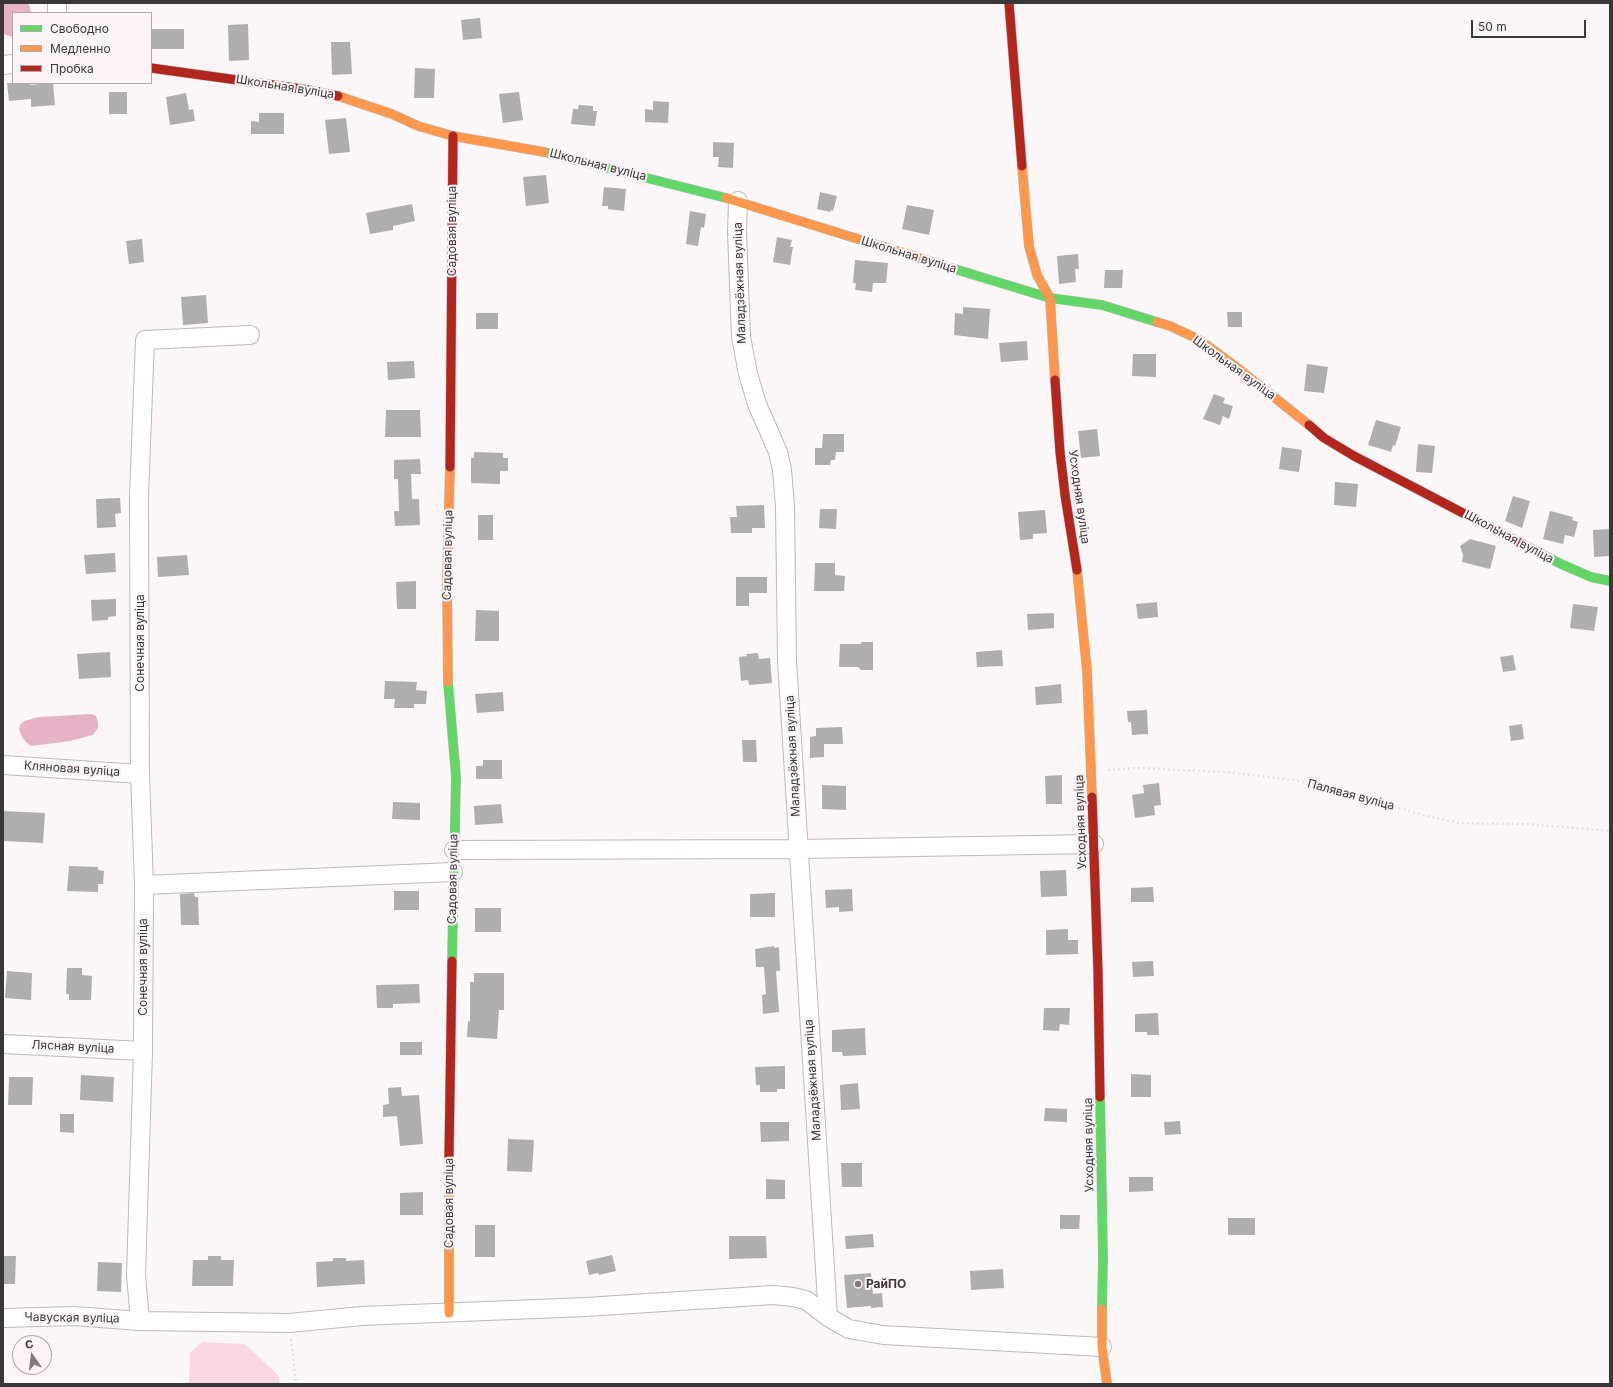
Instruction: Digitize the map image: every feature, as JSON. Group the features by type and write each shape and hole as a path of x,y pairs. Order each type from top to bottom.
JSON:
{"street":[{"path":"1009,3 1029,246 1037,274 1050,298"},
{"name":"Школьная вуліца","path":"152,68 302,89 345,98 392,114 418,126 453,136 546,152 738,202 1050,298 1102,305 1170,326 1198,339 1241,370 1324,438 1354,456 1562,564 1591,577 1610,582"},
{"name":"Садовая вуліца","path":"448,1313 449,1122 456,777 448,687 447,641 447,579 451,450 453,136"},
{"name":"Маладзёжная вуліца","path":"738,202 737,232 741,337 748,374 757,404 778,452 782,470 785,506 787,661 828,1317"},
{"name":"Усходняя вуліца","path":"1050,298 1060,452 1065,495 1076,557 1087,671 1098,979 1102,1347 1107,1384"},
{"name":"Сонечная вуліца","path":"140,1321 136,1275 143,1051 144,885 140,774 139,495 145,340 250,336"},
{"name":"Кляновая вуліца","path":"3,764 140,774"},
{"path":"454,850 798,849 1094,844"},
{"path":"144,885 454,872"},
{"name":"Лясная вуліца","path":"3,1044 143,1051"},
{"path":"140,1321 289,1323 362,1316 586,1307 773,1295 806,1300 828,1317 849,1329 884,1335 1102,1347"},
{"name":"Чавуская вуліца","path":"3,1318 74,1316 140,1321"}],"path":[{"name":"Палявая вуліца","path":"1091,771 1136,768 1226,772 1294,780 1373,800 1422,815 1458,823 1525,824 1610,831"},
{"path":"289,1323 296,1384"}],"shaded area":[{"path":"3,3 28,3 31,12 12,12 12,37 3,34"},
{"path":"91,714 96,716 98,722 98,728 93,735 70,741 31,746 22,737 19,729 20,725 24,721 39,717"},
{"path":"202,1342 245,1344 278,1375 280,1384 189,1384 190,1353"}],"building":[{"path":"480,18 482,38 463,40 461,20"},
{"path":"248,24 249,60 229,61 228,25"},
{"path":"152,29 184,29 184,49 152,49"},
{"path":"331,42 350,42 352,74 332,75"},
{"path":"415,68 435,69 434,98 414,98"},
{"path":"7,83 30,85 53,84 55,105 31,107 31,99 9,101"},
{"path":"109,92 127,92 127,114 109,114"},
{"path":"519,92 523,120 503,123 499,94"},
{"path":"186,93 189,110 193,109 195,121 170,125 166,97"},
{"path":"653,101 669,102 668,123 645,122 645,109 653,110"},
{"path":"579,105 593,106 593,111 597,111 595,126 571,124 573,109 578,109"},
{"path":"259,113 284,113 284,134 251,134 251,121 259,122"},
{"path":"346,118 350,152 329,154 325,120"},
{"path":"713,142 734,143 733,168 718,167 719,157 713,157"},
{"path":"546,175 549,203 526,206 523,177"},
{"path":"604,187 626,189 624,211 608,209 608,206 602,206"},
{"path":"820,192 837,196 833,211 831,210 830,212 817,209"},
{"path":"412,204 415,221 393,226 393,230 370,234 366,213"},
{"path":"907,205 934,210 929,235 902,229"},
{"path":"690,211 706,214 704,228 701,227 698,246 686,244"},
{"path":"777,237 792,240 790,247 793,247 790,265 773,262"},
{"path":"142,239 144,262 129,264 126,241"},
{"path":"1078,254 1079,269 1075,269 1076,282 1059,284 1057,256"},
{"path":"855,260 888,263 886,283 873,283 872,292 855,290 856,283 853,283"},
{"path":"1105,270 1123,270 1122,288 1104,288"},
{"path":"206,295 208,323 183,325 181,297"},
{"path":"963,307 990,309 988,339 954,335 955,313 963,314"},
{"path":"1227,312 1242,312 1242,327 1228,327"},
{"path":"476,313 498,313 498,329 476,329"},
{"path":"1027,341 1028,360 1001,362 999,343"},
{"path":"1133,354 1156,354 1156,377 1132,376"},
{"path":"414,361 415,378 388,380 387,362"},
{"path":"1307,364 1328,367 1324,393 1304,391"},
{"path":"1214,394 1225,398 1223,403 1233,406 1229,419 1223,416 1220,425 1203,419"},
{"path":"386,410 420,410 421,437 385,437"},
{"path":"1376,420 1401,427 1395,446 1393,445 1391,452 1368,445"},
{"path":"1097,429 1100,456 1081,458 1078,431"},
{"path":"823,434 844,434 844,452 836,452 835,460 831,460 830,465 815,465 815,448 822,448"},
{"path":"1418,444 1435,446 1432,473 1416,472"},
{"path":"1282,447 1302,450 1299,472 1279,469"},
{"path":"474,452 503,453 503,458 508,458 508,471 500,471 500,484 471,483 471,458 474,458"},
{"path":"420,459 421,474 411,474 412,499 419,499 420,525 395,526 394,511 399,511 398,479 394,479 394,460"},
{"path":"1335,482 1358,484 1356,507 1334,505"},
{"path":"1513,496 1530,501 1522,528 1505,521"},
{"path":"120,498 121,513 115,514 116,527 97,528 96,499"},
{"path":"764,505 765,528 752,528 752,533 731,533 730,517 737,517 736,506"},
{"path":"820,509 837,509 836,529 819,528"},
{"path":"1045,510 1047,533 1033,534 1033,539 1020,540 1018,512"},
{"path":"1550,511 1573,517 1572,520 1578,522 1574,537 1565,535 1563,544 1543,539"},
{"path":"478,515 493,515 493,540 478,540"},
{"path":"1610,529 1610,556 1594,557 1593,530"},
{"path":"1470,539 1496,546 1490,569 1462,562 1463,555 1460,546"},
{"path":"115,553 116,572 86,574 84,555"},
{"path":"187,555 189,575 158,577 157,557"},
{"path":"815,563 835,563 835,575 845,576 844,591 814,591"},
{"path":"736,577 767,577 767,593 749,593 749,606 736,606"},
{"path":"416,581 416,609 397,609 396,582"},
{"path":"116,599 116,616 108,617 108,620 92,621 91,600"},
{"path":"1157,602 1158,617 1138,619 1136,604"},
{"path":"1573,604 1598,607 1594,631 1570,628"},
{"path":"476,610 499,611 499,641 475,641"},
{"path":"1054,613 1054,628 1028,630 1027,614"},
{"path":"861,642 873,642 873,670 861,670 858,667 839,667 840,644 861,644"},
{"path":"1002,650 1003,666 977,667 976,652"},
{"path":"110,652 111,677 79,679 77,654"},
{"path":"758,653 759,659 770,658 772,683 749,685 748,680 741,681 739,657 747,656 746,654"},
{"path":"1513,655 1516,670 1503,672 1500,657"},
{"path":"385,681 417,682 416,690 427,691 426,704 414,704 414,708 394,708 395,699 384,699"},
{"path":"1061,684 1062,703 1036,705 1035,687"},
{"path":"503,692 504,711 477,713 475,694"},
{"path":"1147,710 1148,734 1132,735 1131,722 1128,722 1127,711"},
{"path":"1522,724 1524,739 1511,741 1509,726"},
{"path":"842,727 843,744 824,744 824,757 810,758 810,737 816,736 816,728"},
{"path":"742,740 756,740 757,762 743,762"},
{"path":"483,760 502,760 502,779 476,779 476,766 483,766"},
{"path":"1062,775 1062,804 1046,804 1045,776"},
{"path":"1159,783 1161,805 1154,806 1155,815 1135,818 1132,795 1144,793 1143,785"},
{"path":"822,785 846,786 846,810 822,809"},
{"path":"393,802 420,803 420,820 392,819"},
{"path":"501,804 503,823 475,825 474,806"},
{"path":"3,811 45,813 43,843 3,841"},
{"path":"69,866 98,867 98,870 104,871 103,884 98,884 98,892 67,891"},
{"path":"1066,870 1067,896 1041,897 1040,871"},
{"path":"1153,887 1154,902 1131,902 1131,888"},
{"path":"852,889 853,911 839,912 839,907 826,908 825,890"},
{"path":"394,891 419,891 419,910 394,910"},
{"path":"194,893 195,897 198,897 199,925 181,925 180,894"},
{"path":"775,893 775,917 750,917 750,894"},
{"path":"475,908 501,908 501,932 475,932"},
{"path":"1068,929 1068,940 1078,940 1078,954 1046,955 1046,930"},
{"path":"774,946 774,948 779,947 780,971 776,971 779,1012 763,1014 762,995 766,994 764,967 756,967 755,949"},
{"path":"1153,961 1154,976 1133,977 1132,962"},
{"path":"67,968 82,968 82,975 92,976 91,1000 69,1000 69,994 66,994"},
{"path":"7,971 32,973 31,1000 5,998"},
{"path":"474,973 504,973 504,1010 499,1010 497,1039 467,1037 468,1021 470,1022 470,982 474,982"},
{"path":"419,984 420,1003 393,1004 393,1008 377,1008 376,985"},
{"path":"1044,1008 1070,1008 1069,1025 1060,1024 1059,1031 1043,1030"},
{"path":"1158,1013 1159,1035 1147,1035 1147,1032 1135,1032 1135,1014"},
{"path":"865,1028 866,1055 843,1056 842,1052 832,1052 832,1030"},
{"path":"400,1042 422,1042 422,1055 400,1055"},
{"path":"785,1066 785,1089 777,1089 777,1092 760,1092 760,1085 756,1085 755,1067"},
{"path":"1131,1074 1151,1075 1151,1097 1131,1097"},
{"path":"81,1075 114,1077 113,1102 80,1100"},
{"path":"9,1077 33,1077 32,1105 8,1105"},
{"path":"858,1083 860,1109 841,1110 840,1085"},
{"path":"401,1087 402,1096 419,1095 423,1144 400,1146 397,1116 383,1117 383,1105 389,1104 388,1088"},
{"path":"1045,1108 1067,1109 1067,1122 1044,1121"},
{"path":"60,1114 74,1114 74,1133 60,1132"},
{"path":"1180,1121 1181,1134 1165,1135 1164,1122"},
{"path":"760,1122 789,1122 789,1141 761,1142"},
{"path":"508,1139 534,1140 532,1172 507,1171"},
{"path":"841,1163 862,1163 862,1187 842,1187"},
{"path":"1129,1177 1153,1177 1153,1191 1129,1192"},
{"path":"766,1179 785,1180 785,1199 766,1199"},
{"path":"423,1192 423,1215 400,1215 400,1193"},
{"path":"1060,1215 1080,1215 1079,1229 1060,1229"},
{"path":"1228,1218 1255,1218 1255,1235 1228,1235"},
{"path":"475,1225 495,1225 495,1257 475,1257"},
{"path":"873,1234 874,1247 846,1249 845,1236"},
{"path":"729,1236 766,1236 767,1258 729,1259"},
{"path":"612,1255 616,1271 599,1275 598,1273 589,1275 586,1261"},
{"path":"3,1256 16,1256 15,1284 3,1284"},
{"path":"208,1256 221,1256 221,1260 234,1260 233,1286 192,1286 193,1260 208,1260"},
{"path":"333,1258 346,1258 346,1261 364,1260 365,1284 317,1287 316,1262 333,1261"},
{"path":"98,1262 122,1263 121,1292 97,1291"},
{"path":"1003,1269 1004,1288 971,1290 970,1271"},
{"name":"РайПО","path":"871,1273 873,1294 882,1293 883,1307 871,1308 871,1306 847,1308 844,1275"}],"traffic: fast":[{"path":"544,152 726,198"},
{"path":"945,266 1050,298 1102,305 1157,322"},
{"path":"1524,545 1591,577 1610,581"},
{"path":"448,682 456,777 452,961"},
{"path":"1100,1097 1103,1257 1102,1309"}],"traffic: slow":[{"path":"338,96 392,114 418,126 453,136 544,152"},
{"path":"1022,166 1029,246 1037,275 1050,298 1055,380"},
{"path":"726,198 945,266"},
{"path":"1157,322 1170,326 1198,339 1235,366 1309,425"},
{"path":"448,682 447,579 450,467"},
{"path":"1077,570 1087,671 1092,797"},
{"path":"449,1156 449,1313"},
{"path":"1102,1309 1102,1347 1107,1384"}],"traffic: jam":[{"path":"1009,3 1022,166"},
{"path":"152,68 302,89 338,96"},
{"path":"450,467 453,136"},
{"path":"1055,380 1060,452 1077,570"},
{"path":"1309,425 1324,438 1354,456 1524,545"},
{"path":"1092,797 1098,971 1100,1097"},
{"path":"449,1156 452,961"}],"place":[{"name":"РайПО","path":"858,1284"}]}
